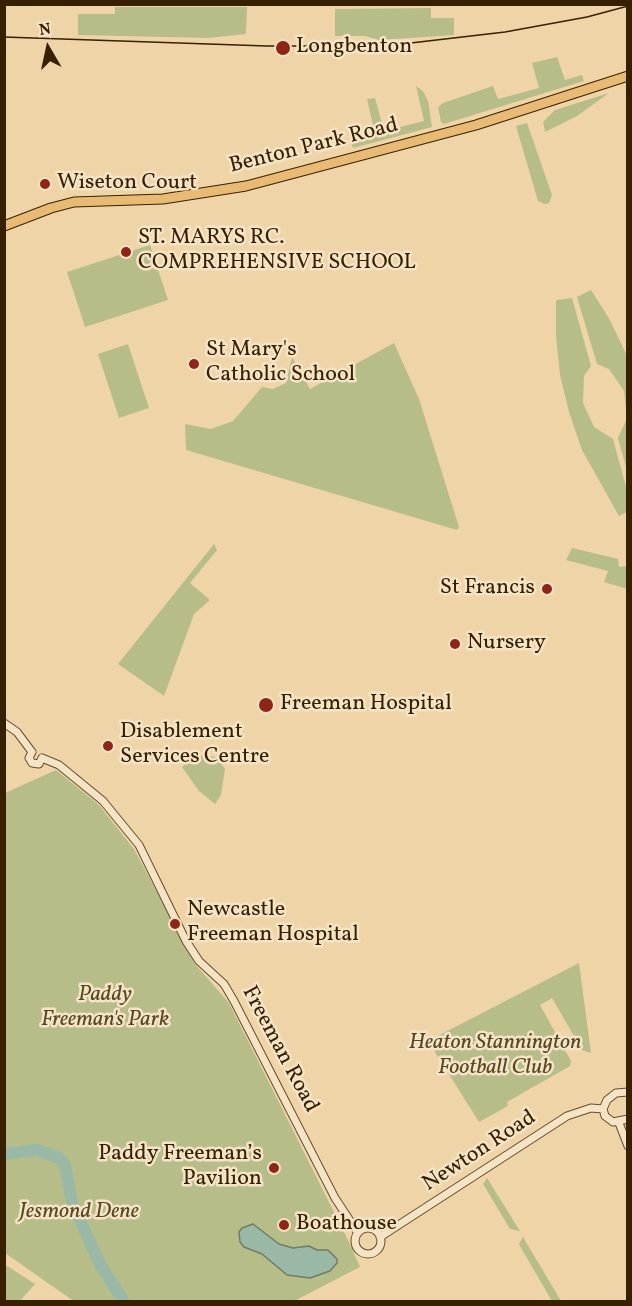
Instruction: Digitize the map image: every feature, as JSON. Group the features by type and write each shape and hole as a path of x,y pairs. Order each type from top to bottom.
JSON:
{"main road":[{"name":"Benton Park Road","path":"4,226 51,207 74,202 164,199 246,186 476,124 627,76"}],"street":[{"name":"Freeman Road","path":"4,723 21,737 32,752 38,752 42,758 59,765 103,801 139,845 186,941 199,961 224,984 335,1198 358,1233"},
{"path":"627,1092 616,1093 607,1100 603,1109 608,1120 620,1123 627,1119"},
{"name":"Newton Road","path":"380,1237 567,1116 591,1108 603,1109"},
{"path":"620,1123 627,1146"},
{"path":"369,1228 376,1231 380,1237 379,1248 373,1253 366,1254 356,1245 358,1233 369,1228"}],"green space":[{"path":"115,7 247,7 246,34 208,38 78,35 78,14 115,14"},
{"path":"431,8 431,18 454,18 454,35 379,40 365,36 335,36 335,9"},
{"path":"557,57 565,80 582,75 584,81 444,124 441,122 438,107 443,103 493,86 498,99 539,88 532,63"},
{"path":"416,86 423,91 428,101 432,127 353,148 350,139 375,133 367,99 375,98 384,131 424,121"},
{"path":"609,93 577,116 545,132 543,122 555,110"},
{"path":"527,123 552,195 549,203 545,204 538,201 516,126"},
{"path":"150,245 168,300 85,327 67,272"},
{"path":"591,290 610,320 627,356 627,418 624,391 609,369 597,364 577,297"},
{"path":"572,298 591,366 584,376 583,403 594,427 613,439 627,490 627,512 619,516 582,450 560,375 556,336 556,300"},
{"path":"394,343 419,399 459,527 457,530 186,450 185,424 211,429 233,421 262,387 273,389 286,383 292,357 310,389"},
{"path":"128,344 149,408 119,418 98,354"},
{"path":"627,418 627,471 618,438"},
{"path":"214,544 217,550 190,583 210,600 194,614 164,696 118,664"},
{"path":"572,548 618,559 619,567 627,566 627,589 604,582 608,571 566,560"},
{"path":"196,755 216,757 225,769 221,795 215,804 199,791 182,767"},
{"name":"Paddy Freeman's Park","path":"56,770 99,805 134,849 195,964 229,1003 348,1240 360,1267 298,1299 299,1301 75,1302 5,1253 5,793"},
{"name":"Heaton Stannington Football Club","path":"579,963 591,1053 582,1050 552,998 540,1005 571,1061 570,1066 507,1102 508,1106 479,1122 428,1041"},
{"path":"487,1178 520,1231 510,1229 483,1184"},
{"path":"523,1237 561,1301 552,1301 519,1244"},
{"path":"4,1264 35,1284 20,1301 5,1301"}],"shaded area":[{"path":"253,1224 279,1244 293,1248 309,1246 317,1250 328,1250 337,1259 337,1263 330,1271 310,1278 287,1275 262,1254 244,1247 240,1242 239,1232 242,1228"}],"waterway":[{"path":"4,1154 37,1150 59,1158 65,1165 72,1203 100,1264 124,1302"}],"tram line":[{"path":"4,37 267,46 385,46 505,32 587,17 628,6"}],"place":[{"name":"Longbenton","path":"283,48"},
{"name":"Wiseton Court","path":"45,184"},
{"name":"ST. MARYS RC. COMPREHENSIVE SCHOOL","path":"126,252"},
{"name":"St Mary's Catholic School","path":"194,364"},
{"name":"St Francis","path":"547,589"},
{"name":"Nursery","path":"455,644"},
{"name":"Freeman Hospital","path":"266,705"},
{"name":"Disablement Services Centre","path":"108,746"},
{"name":"Newcastle Freeman Hospital","path":"175,924"},
{"name":"Paddy Freeman’s Pavilion","path":"274,1168"},
{"name":"Boathouse","path":"284,1225"}],"park label":[{"name":"Jesmond Dene","path":"79,1213"}]}
